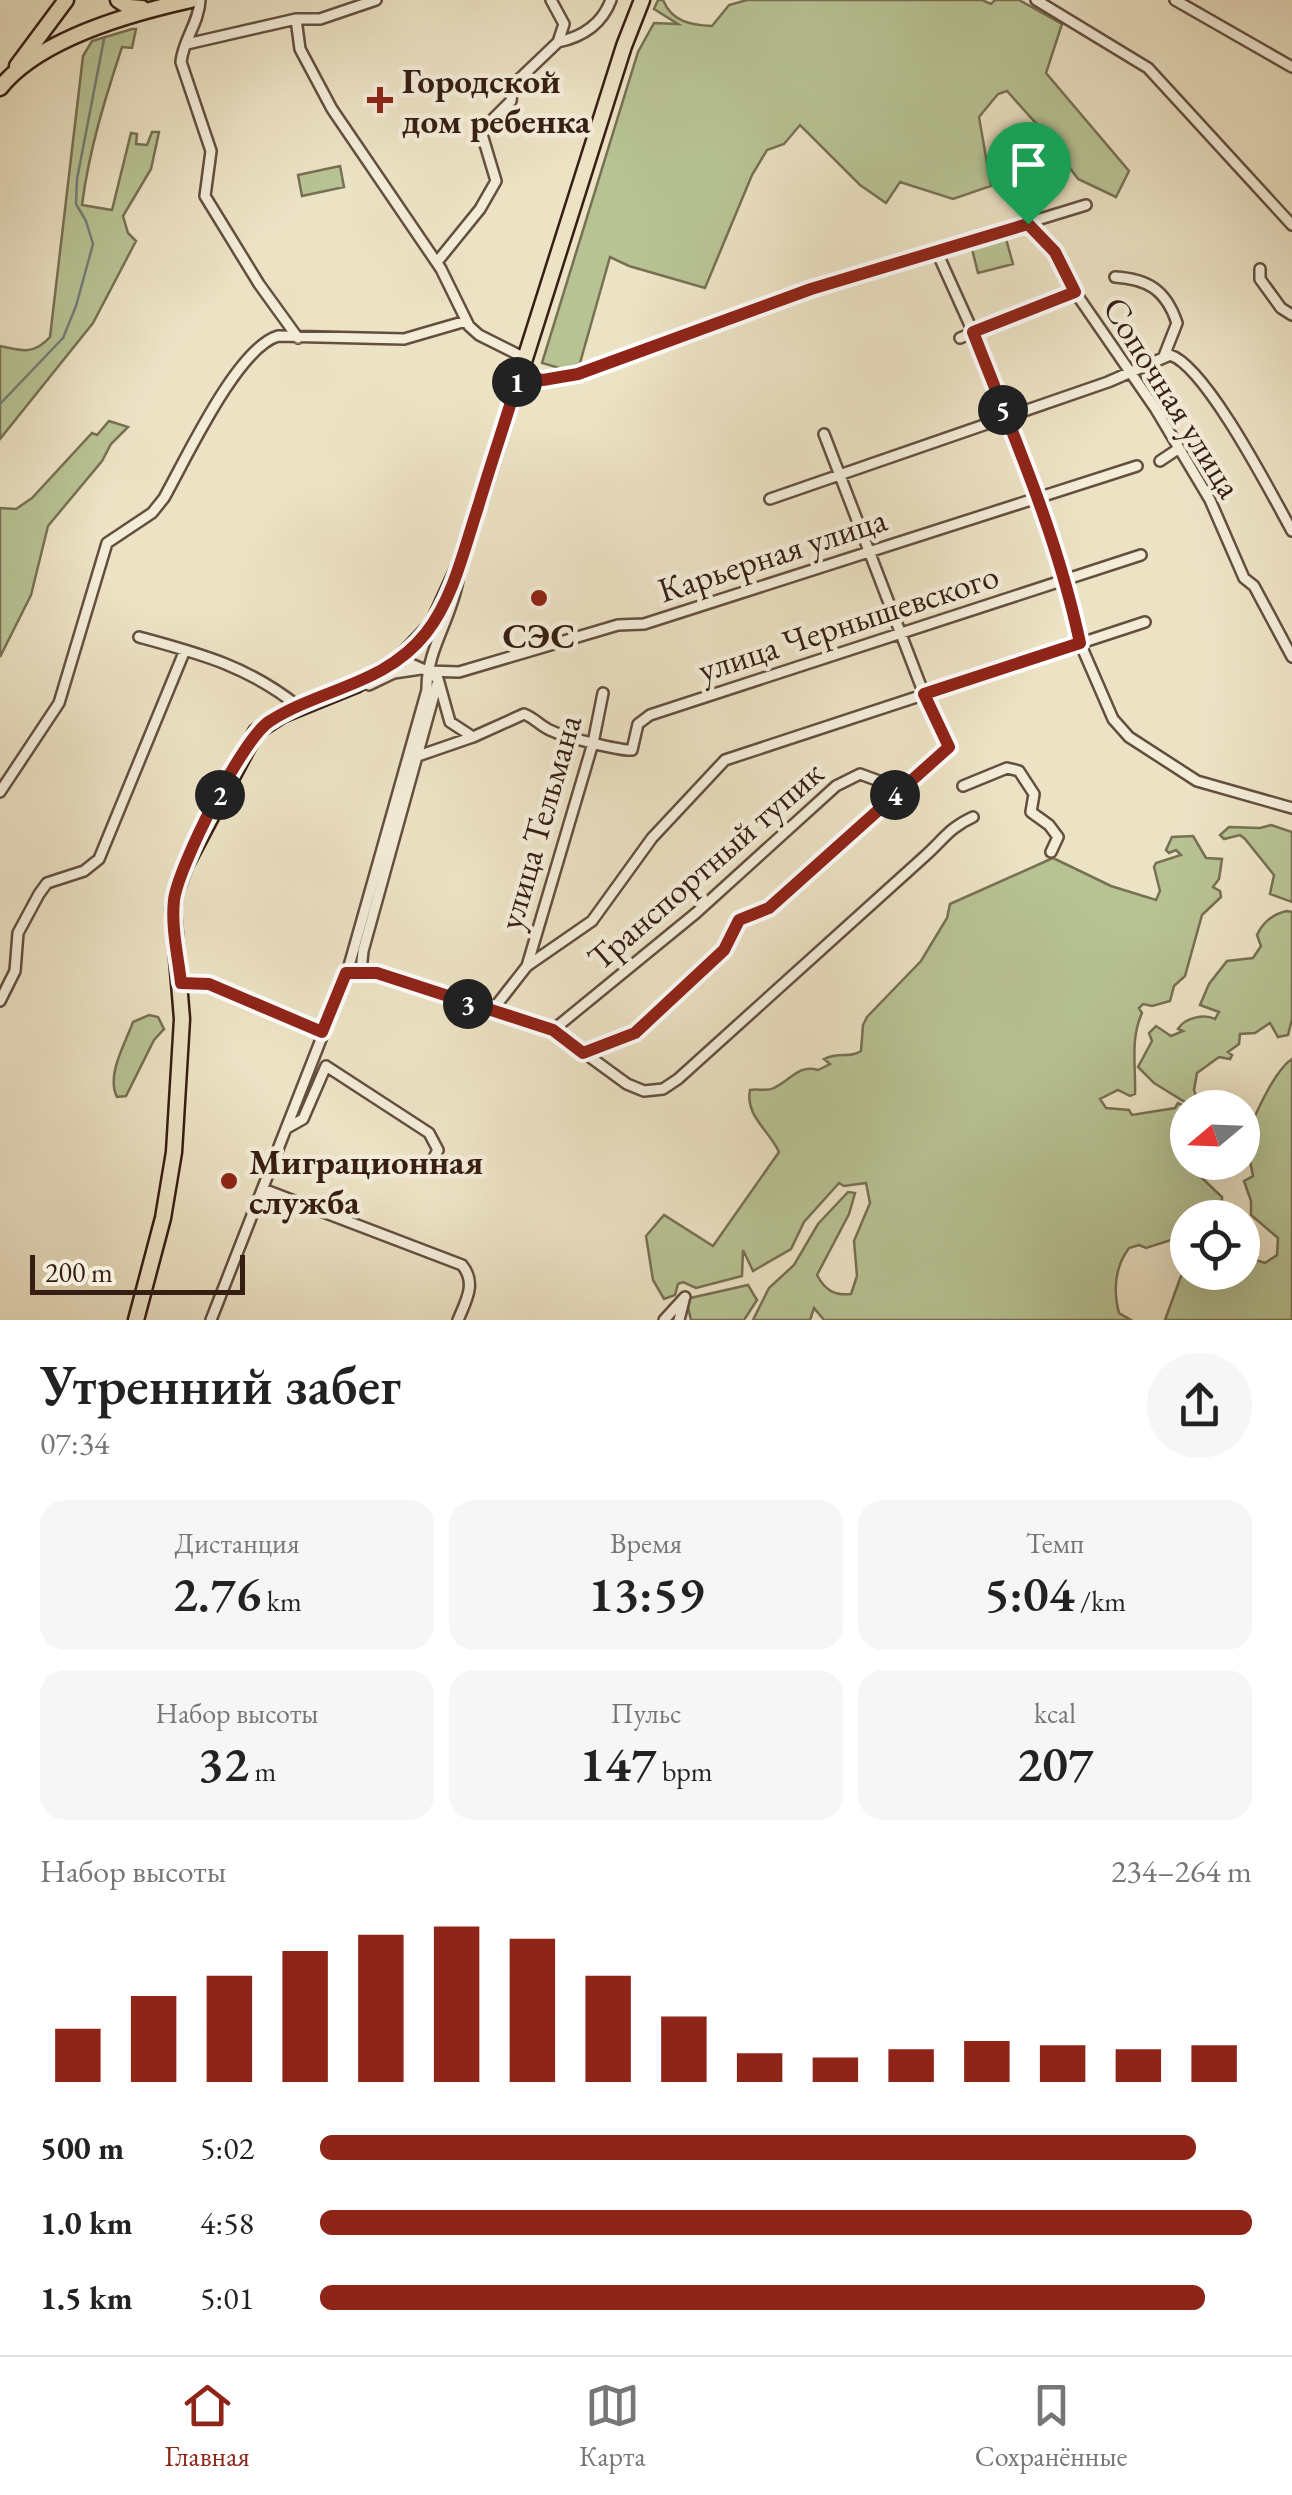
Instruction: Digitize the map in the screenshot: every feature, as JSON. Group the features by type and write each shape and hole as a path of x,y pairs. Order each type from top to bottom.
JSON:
{"main road":[{"path":"0,88 66,0"},
{"path":"118,0 135,8 162,6"},
{"path":"10,75 78,33 191,0"},
{"path":"136,1320 170,1180 181,1070 181,983 174,902 185,866 252,737 272,719 370,678 400,659 432,624 459,567 624,46 642,0"}],"street":[{"path":"200,0 198,18 181,62 211,151 205,196 259,284 298,338"},
{"path":"187,44 296,19 320,20 376,0"},
{"path":"436,262 480,209 496,181 481,131 511,101 513,85 558,42 564,24 552,0"},
{"path":"558,42 581,36 611,0"},
{"path":"1036,0 1117,47 1157,76 1292,225"},
{"path":"1175,0 1292,66"},
{"path":"296,19 300,48 332,109 436,262 466,321 479,335 525,358"},
{"path":"519,376 543,380 578,374 811,289 1086,205"},
{"name":"Сопочная улица","path":"1028,224 1055,252 1075,292 1210,500 1244,578 1254,586 1292,655"},
{"path":"936,250 1039,497 1066,580 1080,643 1112,716 1130,737 1199,782 1292,808"},
{"path":"1260,269 1260,278 1282,308 1292,314"},
{"path":"1115,277 1139,279 1166,298 1177,323 1164,356"},
{"path":"960,338 1075,292"},
{"path":"0,792 58,703 107,543 151,514 164,498 225,390 260,344 278,336 404,339 466,321"},
{"path":"770,499 1108,382 1173,355 1208,393 1292,531"},
{"path":"583,1053 635,1033 724,950 739,920 769,908 949,747 924,694 824,434"},
{"path":"1160,460 1178,449"},
{"name":"Карьерная улица","path":"338,692 394,673 459,672 618,625 644,624 1137,466"},
{"name":"улица Чернышевского","path":"594,742 632,750 638,724 650,715 1141,555"},
{"path":"212,1320 346,973 426,690 424,670 453,602 459,567"},
{"path":"492,1012 527,966 592,921 652,838 725,760 1145,622"},
{"path":"140,638 242,668 299,708"},
{"path":"0,1001 15,970 18,932 39,894 47,883 84,871 99,859 185,650"},
{"name":"Карьерная улица","path":"400,659 424,670"},
{"path":"424,670 438,679 450,722 473,736"},
{"path":"361,971 363,951 438,679"},
{"name":"улица Тельмана","path":"527,966 594,742 603,693"},
{"path":"418,756 524,714 548,730 594,742"},
{"path":"964,786 1003,769 1019,771 1033,792 1031,811 1058,837 1051,852"},
{"name":"Транспортный тупик","path":"553,1030 696,912 836,786 860,774 901,790"},
{"path":"346,973 377,973 553,1030 627,1084 644,1091 668,1087 925,856 941,841 945,831 973,817"},
{"path":"181,983 209,984 322,1032"},
{"path":"287,1128 303,1119 326,1066 429,1133 438,1150 431,1163"},
{"path":"263,1189 462,1265 468,1271 471,1291 458,1320"},
{"path":"664,1320 685,1297 679,1320"}],"green space":[{"path":"658,0 663,0 671,13 683,21 712,26 729,5 747,0 982,0 991,4 995,0 1019,0 1062,24 1046,73 1129,171 1116,197 1078,179 1007,91 998,94 979,117 991,186 953,199 900,182 886,203 860,185 800,125 784,144 767,150 752,175 705,288 610,257 580,363 566,370 542,363 638,52 654,23 678,24 654,9"},
{"path":"136,29 132,48 122,47 104,105 82,205 112,210 131,133 137,134 136,144 147,145 152,132 159,132 151,169 123,216 128,233 136,241 93,323 0,439 0,346 27,350 50,337 83,56 92,41"},
{"path":"340,166 344,187 302,196 298,175"},
{"path":"1006,239 1013,264 978,273 972,249"},
{"path":"109,421 128,427 48,526 31,595 0,657 0,508 16,509 32,498 92,433 97,435"},
{"path":"1271,825 1292,832 1292,902 1270,894 1274,875 1245,839 1240,835 1224,839 1220,835 1229,827"},
{"path":"1193,836 1206,858 1222,859 1219,879 1213,887 1221,897 1202,915 1185,976 1174,986 1170,1001 1143,1004 1139,1008 1142,1013 1135,1043 1135,1094 1130,1096 1118,1090 1100,1099 1106,1108 1129,1110 1132,1115 1170,1109 1170,1180 1204,1180 1222,1200 1170,1200 1170,1240 1146,1248 1129,1248 1118,1271 1116,1296 1119,1313 1131,1320 824,1320 814,1308 810,1320 753,1320 769,1288 794,1265 818,1224 848,1192 855,1193 849,1214 817,1275 831,1291 851,1294 857,1276 854,1241 870,1203 866,1183 839,1183 804,1222 791,1249 753,1271 743,1250 742,1276 696,1288 683,1282 678,1284 675,1295 664,1299 653,1280 646,1236 664,1215 713,1246 779,1152 754,1115 750,1090 771,1089 800,1071 818,1070 830,1064 824,1059 861,1051 867,1017 921,961 947,918 950,904 1053,858 1111,886 1156,900 1160,891 1156,863 1181,855 1176,850 1166,850 1172,837"},
{"path":"1292,912 1292,1019 1288,1035 1278,1037 1270,1023 1255,1033 1240,1034 1239,1044 1228,1052 1232,1055 1230,1059 1219,1057 1197,1073 1194,1090 1170,1093 1154,1083 1138,1067 1152,1041 1149,1033 1156,1026 1171,1036 1183,1031 1178,1029 1190,1019 1215,1019 1219,1012 1200,1005 1209,984 1227,961 1253,958 1261,946 1257,935 1273,916"},
{"path":"149,1015 158,1017 164,1029 154,1040 126,1096 117,1097 115,1069 122,1050 133,1022"},
{"path":"1292,1059 1292,1320 1165,1320 1176,1290 1260,1290 1260,1261 1265,1263 1277,1255 1278,1238 1260,1223 1260,1200 1251,1200 1244,1181 1260,1180 1260,1106"},
{"path":"748,1285 757,1300 744,1320 691,1320 686,1299"}],"waterway":[{"path":"0,404 63,338 76,306 93,244 76,204 77,179 104,39"}],"place":[{"name":"Городской дом ребенка","path":"380,100"},
{"name":"СЭС","path":"539,598"},
{"name":"Миграционная служба","path":"229,1181"}],"route":[{"path":"1028,224 1055,252 1075,292 973,332 1039,497 1066,580 1080,643 924,694 949,747 769,908 739,920 724,950 703,972 635,1033 614,1044 583,1053 553,1030 377,973 346,973 322,1032 209,984 181,983 174,918 177,887 201,832 252,737 272,719 380,672 409,652 427,632 459,567 519,376 543,380 578,374 811,289 1028,224"}]}
